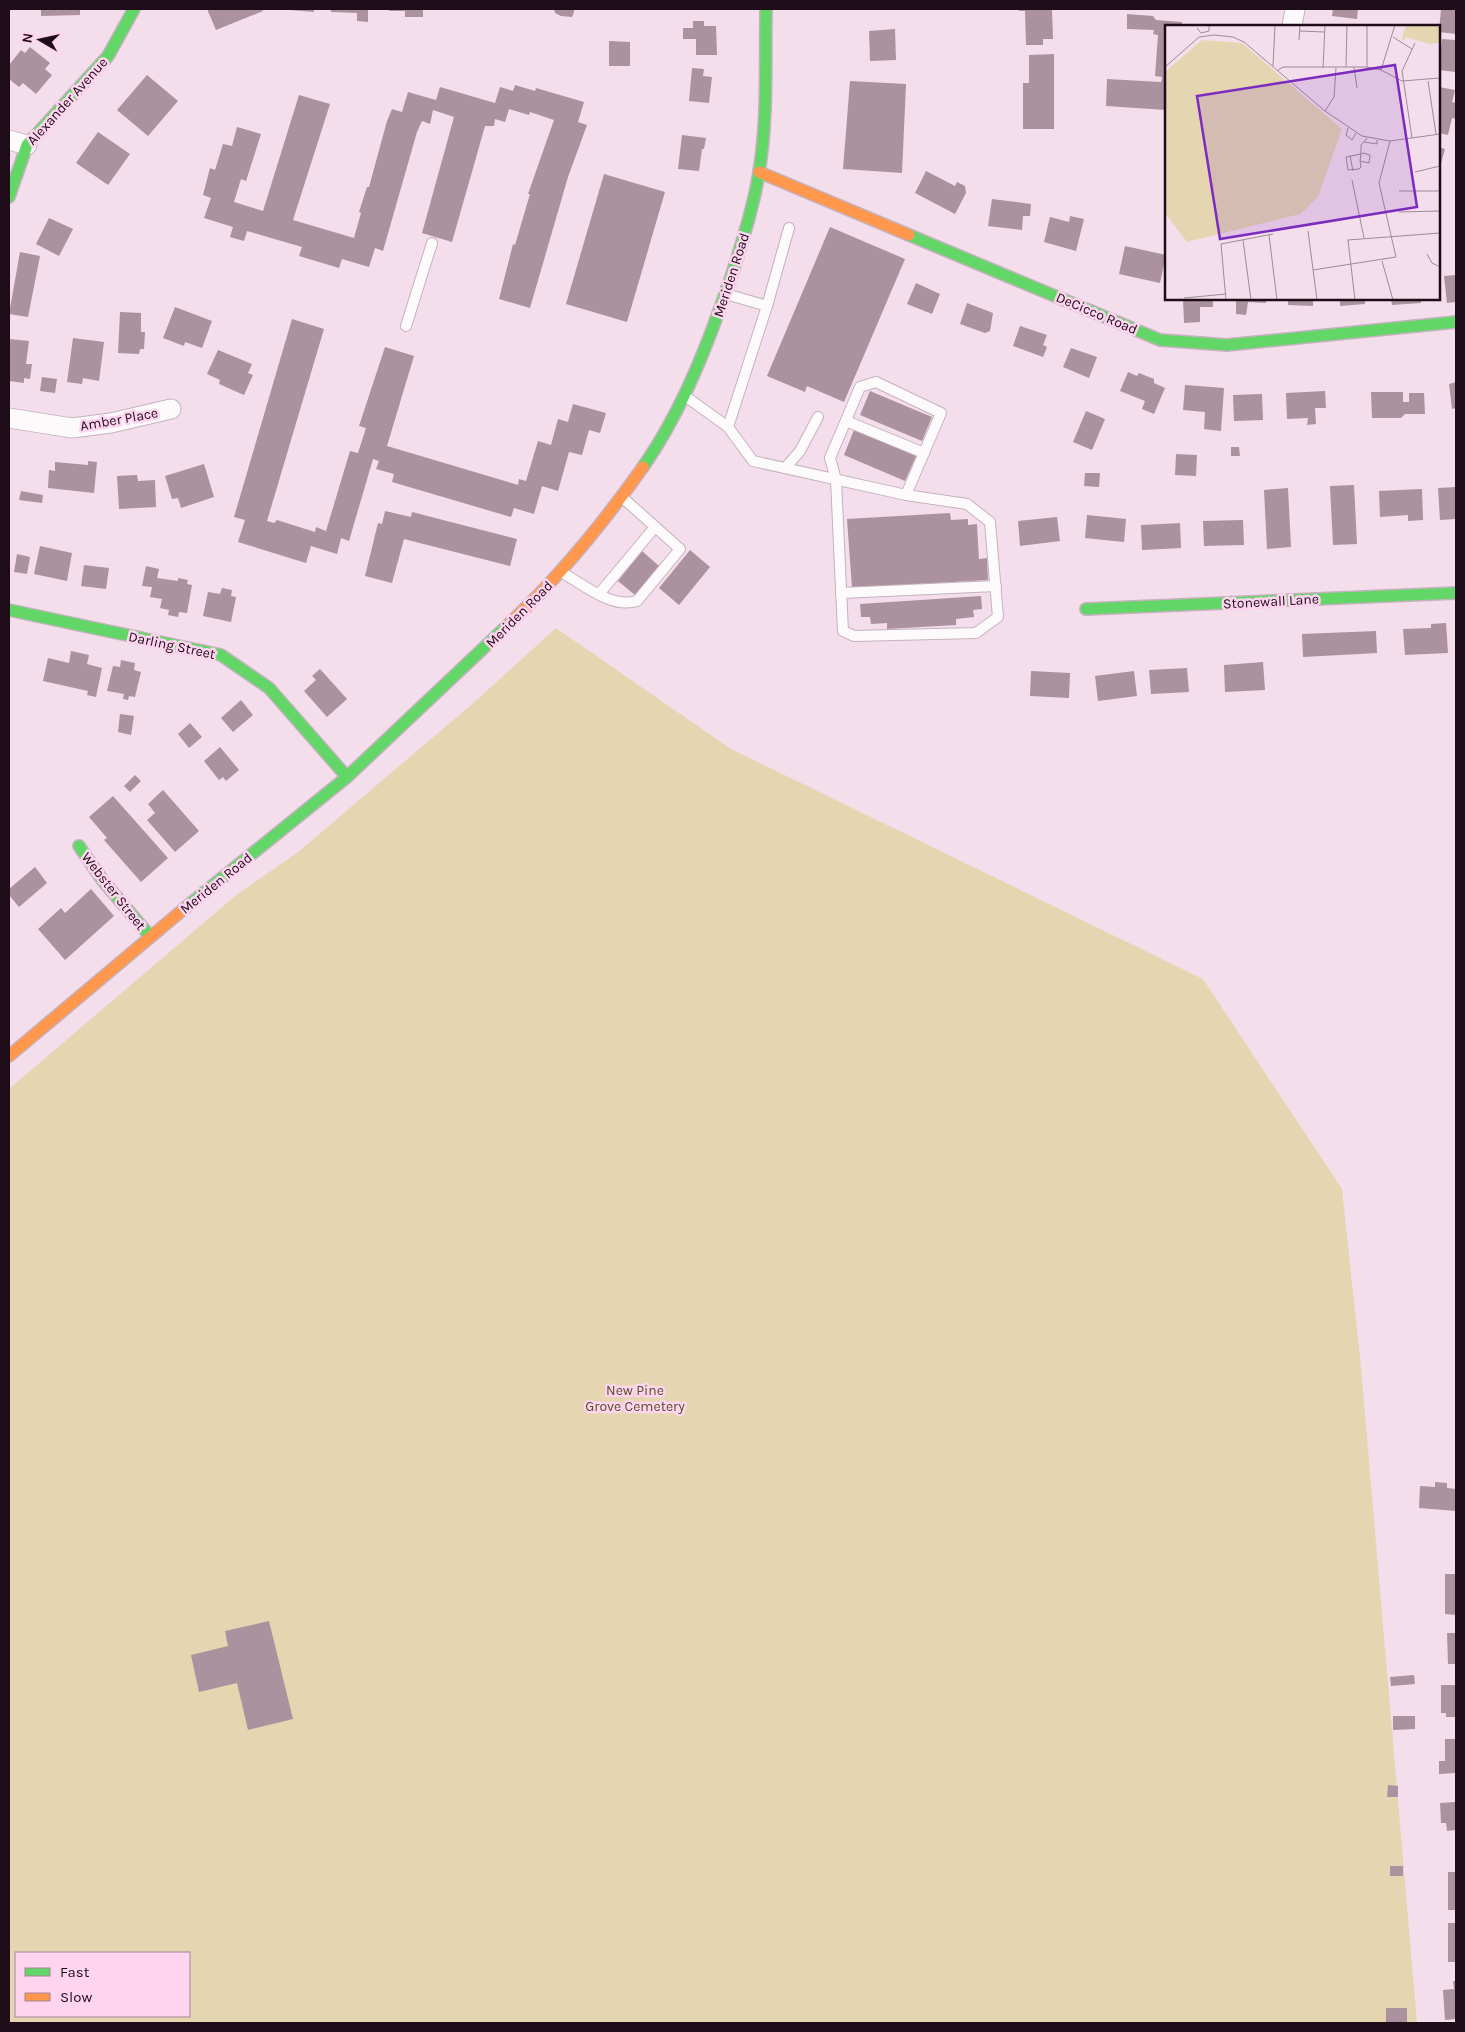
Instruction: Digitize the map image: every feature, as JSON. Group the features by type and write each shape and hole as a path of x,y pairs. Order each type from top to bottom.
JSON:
{"street":[{"name":"Alexander Avenue","path":"9,197 18,142 108,56 134,9"},
{"name":"Meriden Road","path":"9,1056 150,936 347,776 539,596 622,497 658,445 685,396 725,294 744,238 759,172 764,113 766,9"},
{"path":"1292,25 1295,9"},
{"name":"DeCicco Road","path":"759,172 1160,340 1227,345 1456,322"},
{"name":"Amber Place","path":"9,418 72,428 111,423 171,410"},
{"name":"Stonewall Lane","path":"1086,609 1456,593"},
{"name":"Darling Street","path":"9,610 221,655 269,688 347,776"},
{"name":"Webster Street","path":"79,846 103,881 150,936"}],"lane":[{"path":"728,427 767,306 789,228"},
{"path":"406,326 432,243"},
{"path":"725,294 767,306"},
{"path":"685,396 728,427 754,461 785,468 836,480 906,496 967,504 990,522 998,617 976,633 854,636 843,631 836,480 830,458 860,387 876,382 941,413 906,496"},
{"path":"785,468 800,451 818,416"},
{"path":"846,421 924,453"},
{"path":"560,571 599,594 618,602 628,604 637,601 680,549 622,497"},
{"path":"599,594 655,527"},
{"path":"841,592 996,586"}],"green space":[{"name":"New Pine Grove Cemetery","path":"556,628 731,749 1203,979 1342,1189 1361,1367 1417,2023 9,2023 9,1089 235,896 298,852 471,705"}],"building":[{"path":"41,9 80,9 80,15 41,16"},
{"path":"207,9 262,9 263,11 216,30"},
{"path":"277,9 314,9 314,12"},
{"path":"331,9 368,9 368,22 357,21 357,13 331,12"},
{"path":"389,9 423,9 423,17 405,17 405,11 389,11"},
{"path":"554,9 574,9 574,12 572,17 561,16 555,13"},
{"path":"1019,9 1052,9 1053,39 1043,39 1043,45 1026,45 1025,11 1019,11"},
{"path":"1333,9 1358,9 1357,19 1332,16"},
{"path":"1441,9 1456,9 1456,34 1440,32"},
{"path":"1127,14 1153,16 1156,20 1182,22 1182,25 1165,25 1165,110 1106,106 1107,79 1161,82 1162,77 1155,76 1158,35 1153,34 1154,30 1127,29"},
{"path":"693,21 704,21 704,26 716,26 717,55 696,55 696,39 683,39 683,28 693,28"},
{"path":"895,29 896,60 870,61 869,31"},
{"path":"1442,39 1456,40 1456,72 1440,70"},
{"path":"609,41 630,42 630,66 609,66"},
{"path":"30,47 50,63 45,69 52,75 36,94 23,83 19,87 9,79 9,65 21,50 25,53"},
{"path":"1054,54 1054,129 1023,129 1023,83 1029,83 1029,55"},
{"path":"692,68 704,69 703,76 712,77 709,103 689,101"},
{"path":"147,75 178,101 148,136 117,110"},
{"path":"850,81 906,84 902,173 843,169"},
{"path":"515,85 535,91 536,88 584,102 578,122 587,125 568,177 530,308 499,299 513,244 515,245 530,194 528,194 554,120 530,112 529,115 509,109 505,122 495,119 494,126 485,126 452,242 422,233 454,117 433,110 430,124 422,121 417,132 383,251 375,248 369,267 342,259 339,268 299,256 302,247 247,231 244,241 230,237 233,227 204,218 211,198 203,195 210,168 215,170 223,144 232,146 237,127 261,134 246,181 241,179 234,202 263,211 299,95 330,104 293,220 354,238 361,213 359,212 367,187 369,187 387,121 392,109 402,112 408,92 436,100 440,87 495,103 500,87 513,91"},
{"path":"1440,87 1455,90 1452,102 1456,103 1456,119 1452,118 1448,135 1440,133"},
{"path":"98,132 130,154 108,185 76,163"},
{"path":"682,135 706,138 704,149 702,149 699,171 678,169"},
{"path":"1440,147 1445,149 1440,167"},
{"path":"926,171 955,186 957,182 965,186 966,193 955,214 915,193"},
{"path":"604,174 665,192 627,322 566,304"},
{"path":"992,199 1031,204 1030,216 1023,216 1022,230 988,226"},
{"path":"1070,216 1084,219 1076,251 1044,242 1050,217 1069,222"},
{"path":"49,218 73,229 59,256 36,244"},
{"path":"830,227 905,259 844,402 807,386 805,392 767,376"},
{"path":"1125,246 1165,255 1160,283 1119,274"},
{"path":"20,252 40,256 28,317 9,314"},
{"path":"1456,275 1456,302 1447,303 1444,276"},
{"path":"916,283 940,294 932,314 907,304"},
{"path":"1183,300 1213,300 1213,307 1200,307 1200,322 1184,323"},
{"path":"1236,300 1267,300 1266,303 1248,302 1246,315 1236,314"},
{"path":"1288,300 1313,300 1313,306 1288,305"},
{"path":"1340,300 1365,300 1365,304 1340,306"},
{"path":"1391,300 1421,300 1421,303 1392,305"},
{"path":"967,303 993,313 990,331 985,333 960,324"},
{"path":"175,307 212,321 202,348 185,342 184,346 163,338"},
{"path":"120,312 141,313 141,332 145,332 144,349 140,349 139,354 118,353"},
{"path":"292,319 324,329 267,521 274,523 277,520 315,532 316,527 326,531 350,451 358,453 366,428 359,426 385,347 414,356 387,446 518,485 519,479 526,481 538,441 551,445 558,419 568,422 573,404 606,413 600,433 589,430 582,455 569,452 558,491 542,486 534,514 514,508 511,517 392,482 394,474 376,469 379,461 373,459 349,541 341,538 337,554 311,546 306,563 238,542 245,520 234,517"},
{"path":"1020,326 1047,335 1043,345 1047,347 1043,357 1013,346"},
{"path":"73,338 104,342 99,381 83,378 82,384 67,382"},
{"path":"9,339 29,341 26,364 32,364 30,379 24,378 24,383 9,381"},
{"path":"1071,348 1097,357 1089,378 1063,367"},
{"path":"218,350 252,364 248,373 253,375 244,395 219,384 220,380 207,374"},
{"path":"1128,372 1137,376 1139,373 1154,379 1154,383 1165,388 1154,414 1142,409 1145,401 1120,391"},
{"path":"42,377 57,379 55,393 40,391"},
{"path":"1456,382 1456,408 1452,409 1449,384"},
{"path":"1185,385 1224,388 1221,431 1204,429 1205,412 1183,410"},
{"path":"870,391 932,417 922,441 860,415"},
{"path":"1325,391 1326,408 1315,408 1316,424 1307,425 1308,418 1287,419 1286,393"},
{"path":"1371,392 1403,392 1403,402 1409,402 1409,393 1424,393 1425,414 1405,414 1401,418 1372,418"},
{"path":"1262,394 1263,420 1234,421 1233,395"},
{"path":"1086,411 1105,419 1092,450 1073,442"},
{"path":"854,430 916,456 905,481 844,455"},
{"path":"1231,447 1239,447 1240,456 1231,456"},
{"path":"1176,454 1197,455 1196,476 1175,475"},
{"path":"88,461 97,462 94,493 48,488 49,470 55,471 55,462 88,465"},
{"path":"204,464 214,497 181,508 178,498 172,499 165,476"},
{"path":"1085,473 1100,473 1099,487 1084,486"},
{"path":"137,475 138,481 155,480 156,507 119,509 117,476"},
{"path":"1354,485 1357,544 1333,545 1330,486"},
{"path":"1456,487 1456,519 1440,520 1438,488"},
{"path":"1288,488 1291,547 1267,549 1264,490"},
{"path":"1422,489 1423,520 1408,521 1408,515 1380,517 1379,491"},
{"path":"21,491 43,495 42,503 19,500"},
{"path":"385,511 411,517 412,512 517,539 510,566 404,539 392,583 365,576 378,523 382,524"},
{"path":"950,513 951,520 968,519 968,525 977,524 979,559 987,558 988,580 852,588 847,519"},
{"path":"1087,515 1126,519 1124,542 1085,538"},
{"path":"1057,517 1060,541 1020,546 1018,521"},
{"path":"1243,520 1244,545 1204,546 1203,521"},
{"path":"1180,523 1181,548 1142,550 1141,525"},
{"path":"40,546 72,553 67,581 34,574"},
{"path":"690,550 710,567 679,605 659,588"},
{"path":"642,551 659,566 635,595 618,581"},
{"path":"17,554 30,557 27,574 14,572"},
{"path":"84,565 109,568 106,589 81,586"},
{"path":"146,566 159,569 157,578 178,581 178,578 188,580 187,584 192,585 187,613 179,612 178,617 168,615 169,610 160,608 162,599 150,597 152,587 142,586"},
{"path":"222,588 232,590 231,596 236,597 231,622 203,616 208,592 220,594"},
{"path":"981,596 982,609 973,610 974,617 956,619 956,625 887,629 887,623 871,624 870,617 861,617 860,604"},
{"path":"1446,623 1448,653 1405,655 1403,629 1431,628 1431,624"},
{"path":"1376,631 1377,653 1303,657 1302,634"},
{"path":"71,651 89,655 87,664 102,668 96,697 87,695 88,691 43,681 48,658 69,663"},
{"path":"121,660 135,663 134,670 141,672 135,697 129,696 128,700 123,699 124,694 107,691 113,666 120,667"},
{"path":"1263,662 1265,690 1225,692 1224,665"},
{"path":"1187,668 1189,692 1151,694 1149,670"},
{"path":"320,669 347,699 327,717 304,691 316,680 312,676"},
{"path":"1031,671 1070,673 1069,698 1030,696"},
{"path":"1134,671 1137,696 1098,701 1095,676"},
{"path":"241,700 253,715 233,732 221,718"},
{"path":"120,714 134,716 131,735 118,732"},
{"path":"190,723 202,737 189,748 178,734"},
{"path":"220,747 239,770 226,781 223,777 219,780 204,761"},
{"path":"135,775 141,781 130,792 124,786"},
{"path":"163,790 199,831 175,852 147,820 155,813 148,804"},
{"path":"113,796 168,858 141,882 104,840 107,838 89,817"},
{"path":"35,867 47,883 19,907 9,895 9,889"},
{"path":"91,889 114,916 65,960 38,929 61,908 65,913"},
{"path":"1435,1482 1447,1483 1447,1488 1456,1489 1456,1511 1419,1508 1420,1486 1435,1487"},
{"path":"1445,1574 1456,1574 1456,1615 1445,1614"},
{"path":"269,1621 293,1719 248,1730 237,1683 199,1692 191,1655 228,1646 225,1631"},
{"path":"1447,1633 1456,1633 1456,1664 1448,1664"},
{"path":"1414,1675 1415,1684 1391,1686 1390,1677"},
{"path":"1441,1685 1456,1685 1456,1717 1446,1717 1446,1713 1441,1713"},
{"path":"1393,1716 1415,1716 1415,1729 1393,1730"},
{"path":"1445,1739 1456,1739 1456,1773 1439,1774 1439,1761 1445,1761"},
{"path":"1388,1785 1398,1786 1398,1797 1387,1797"},
{"path":"1456,1802 1456,1830 1447,1831 1446,1823 1441,1823 1440,1803"},
{"path":"1390,1866 1403,1866 1403,1876 1390,1876"},
{"path":"1448,1872 1456,1872 1456,1910 1448,1910"},
{"path":"1448,1923 1456,1923 1456,1962 1448,1962"},
{"path":"1453,1981 1456,1981 1456,2019 1445,2020 1443,1990 1454,1989"},
{"path":"1386,2008 1407,2008 1407,2023 1386,2023"}],"traffic: fast":[{"path":"9,197 27,145 108,56 134,9"},
{"path":"643,467 671,421 695,372 724,297 748,222 757,184 764,132 766,9"},
{"path":"909,235 1160,340 1227,345 1456,322"},
{"path":"1086,609 1456,593"},
{"path":"9,610 221,655 269,688 347,777"},
{"path":"185,908 347,777 510,623"},
{"path":"79,846 103,881 150,936"}],"traffic: slow":[{"path":"759,172 909,235"},
{"path":"510,623 546,587 580,548 643,467"},
{"path":"9,1056 185,908"}]}
